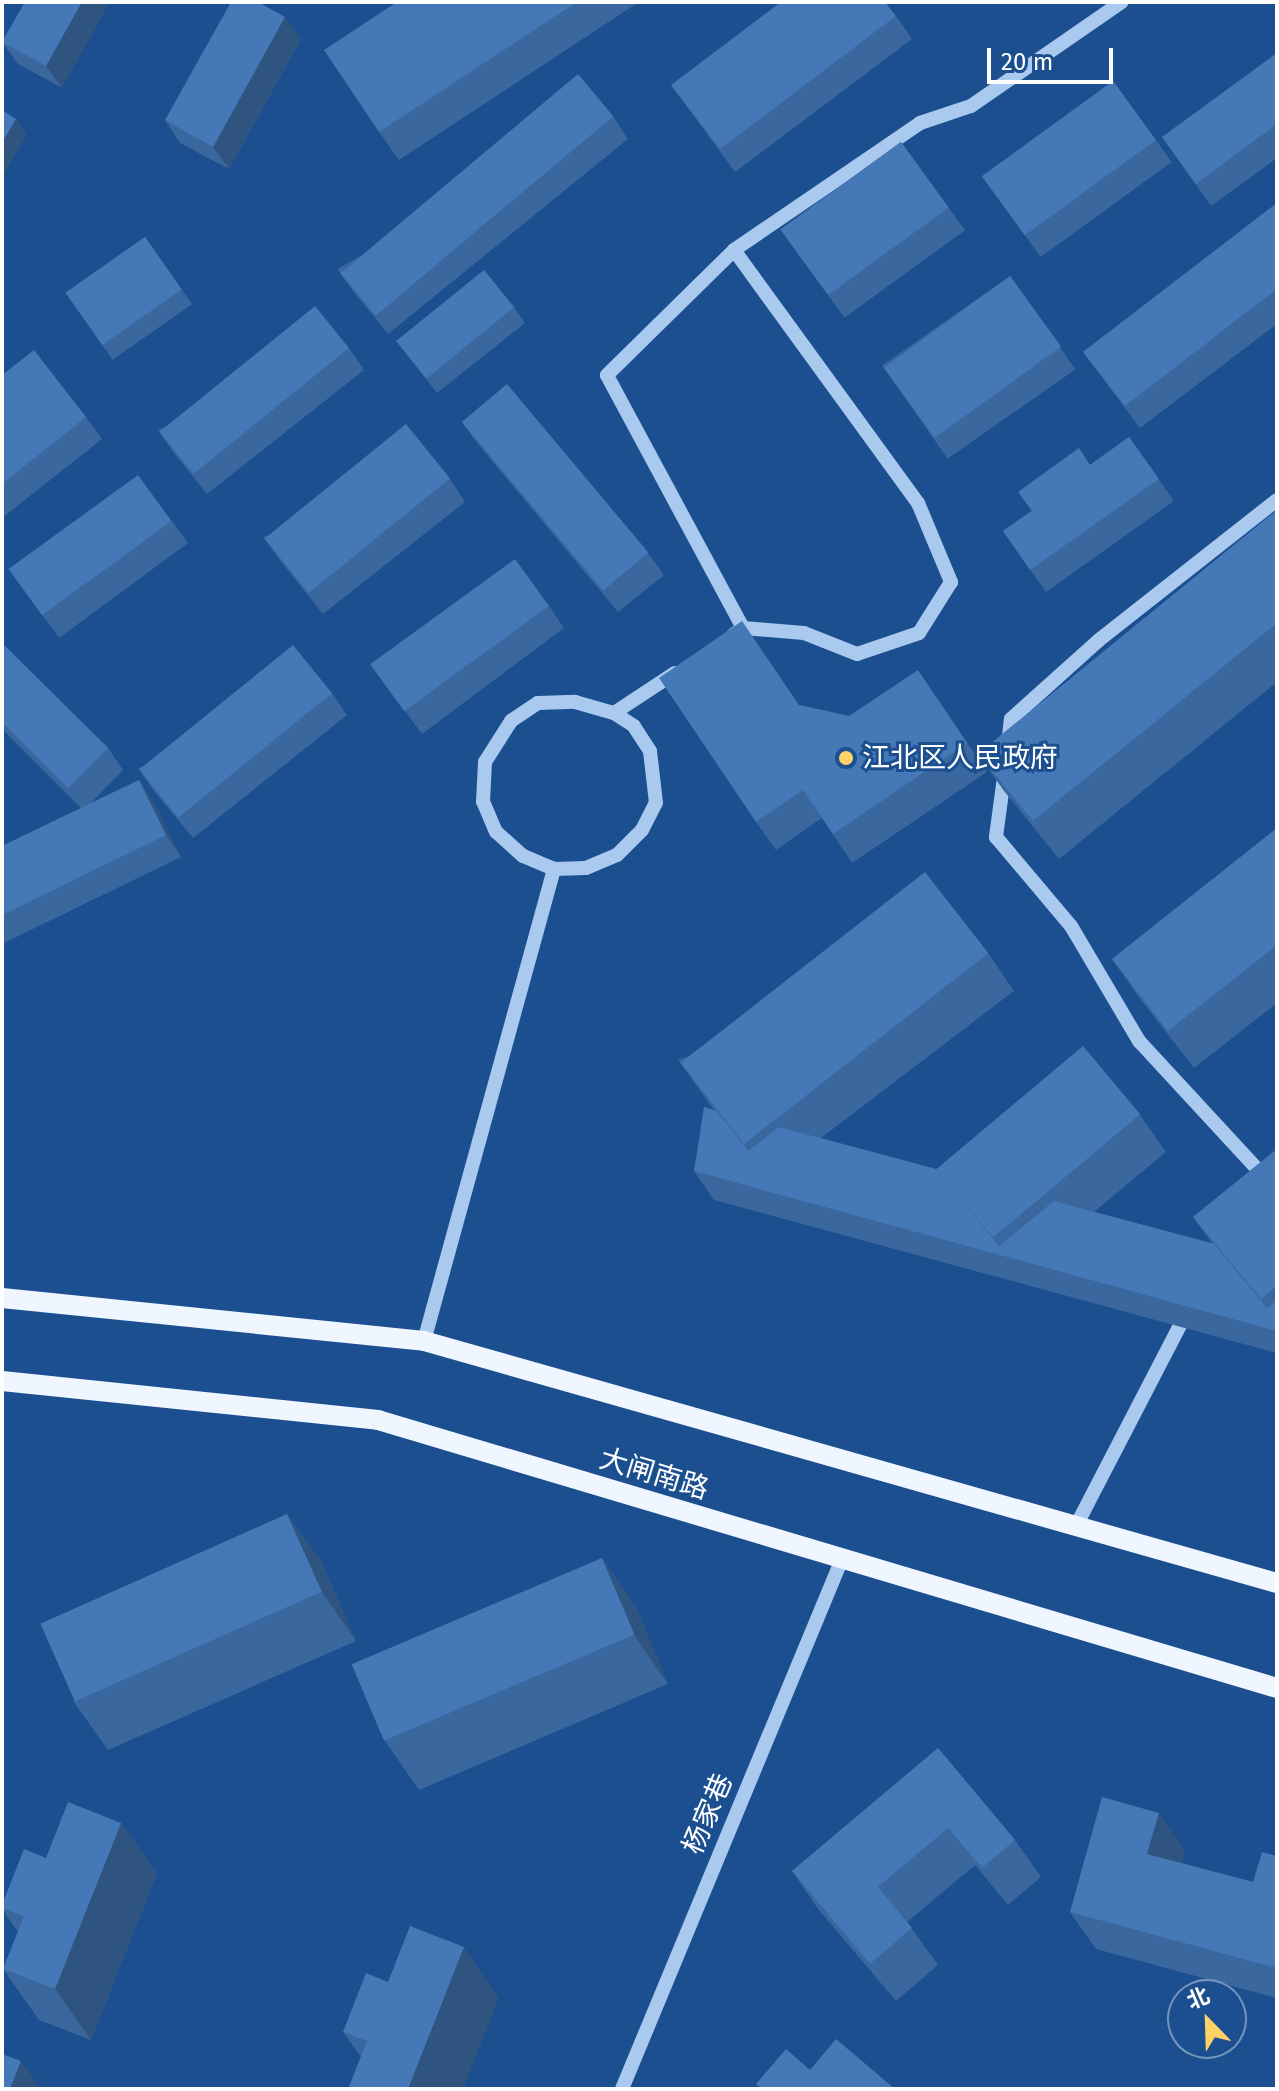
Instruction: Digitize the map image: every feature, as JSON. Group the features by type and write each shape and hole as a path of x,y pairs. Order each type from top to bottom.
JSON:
{"main road":[{"path":"2,1298 424,1341 1277,1583"},
{"name":"大闸南路","path":"2,1381 378,1420 1277,1688"}],"street":[{"path":"743,628 607,375 734,250 920,123 971,106 1122,2"},
{"path":"717,645 743,628 804,633 857,654 919,633 951,582 918,503 734,250"},
{"path":"1252,1185 1264,1167 1139,1041 1071,926 996,837 1011,719 1099,640 1277,500"},
{"path":"614,713 691,662"},
{"path":"575,702 614,713 634,726 650,751 656,803 642,830 617,855 586,868 554,869 523,856 496,832 483,802 485,762 511,721 538,703 575,702"},
{"path":"424,1341 554,869"},
{"path":"1100,975 1113,966"},
{"path":"1076,1526 1193,1299"},
{"name":"杨家巷","path":"622,2089 842,1559"}],"building":[{"path":"25,2 82,2 46,66 2,42"},
{"path":"231,2 258,2 285,17 213,147 165,120"},
{"path":"397,2 577,2 379,132 324,50"},
{"path":"781,2 885,2 896,16 720,149 671,85"},
{"path":"1277,53 1277,124 1196,184 1162,137"},
{"path":"578,74 613,116 376,315 341,273"},
{"path":"1113,81 1156,140 1025,235 982,176"},
{"path":"2,110 16,119 2,143"},
{"path":"901,142 949,208 828,295 780,230"},
{"path":"1277,203 1277,289 1125,406 1083,352"},
{"path":"145,237 182,289 102,345 66,293"},
{"path":"484,270 514,307 426,378 396,341"},
{"path":"1010,276 1061,346 935,438 884,368"},
{"path":"315,306 349,348 194,474 160,432"},
{"path":"34,350 86,417 2,484 2,375"},
{"path":"507,384 648,553 603,590 462,422"},
{"path":"406,424 450,478 309,593 265,539"},
{"path":"1129,437 1159,479 1030,570 1003,531 1032,511 1018,492 1079,448 1090,465"},
{"path":"138,475 172,521 42,615 9,569"},
{"path":"1277,510 1277,623 1033,821 978,754"},
{"path":"515,559 549,606 404,711 370,664"},
{"name":"江北区人民政府","path":"742,621 799,705 849,716 918,670 967,743 833,834 803,790 756,822 659,678"},
{"path":"2,643 108,748 68,788 2,722"},
{"path":"293,645 332,693 178,818 139,770"},
{"path":"139,780 166,835 2,915 2,846"},
{"path":"1277,828 1277,945 1168,1031 1112,959"},
{"path":"925,872 988,953 744,1144 681,1063"},
{"path":"1083,1046 1140,1114 993,1238 936,1169"},
{"path":"704,1107 717,1111 748,1151 779,1127 936,1169 999,1246 1054,1201 1214,1244 1267,1308 1277,1300 1277,1331 694,1171"},
{"path":"1277,1149 1277,1286 1261,1299 1193,1217"},
{"path":"287,1514 322,1592 75,1701 40,1624"},
{"path":"602,1558 634,1634 384,1741 352,1664"},
{"path":"938,1748 1015,1840 982,1868 948,1828 878,1887 912,1928 870,1964 792,1871"},
{"path":"1102,1797 1159,1813 1147,1854 1253,1882 1262,1852 1277,1856 1277,1968 1070,1912"},
{"path":"68,1802 121,1823 55,1989 3,1969 24,1916 2,1908 2,1905 24,1849 46,1858"},
{"path":"410,1926 464,1947 408,2089 348,2089 367,2041 343,2032 366,1973 388,1982"},
{"path":"836,2039 895,2089 762,2089 756,2084 786,2049 810,2070"},
{"path":"2,2054 21,2061 10,2089 2,2089"}],"place":[{"name":"江北区人民政府","path":"846,758"}]}
